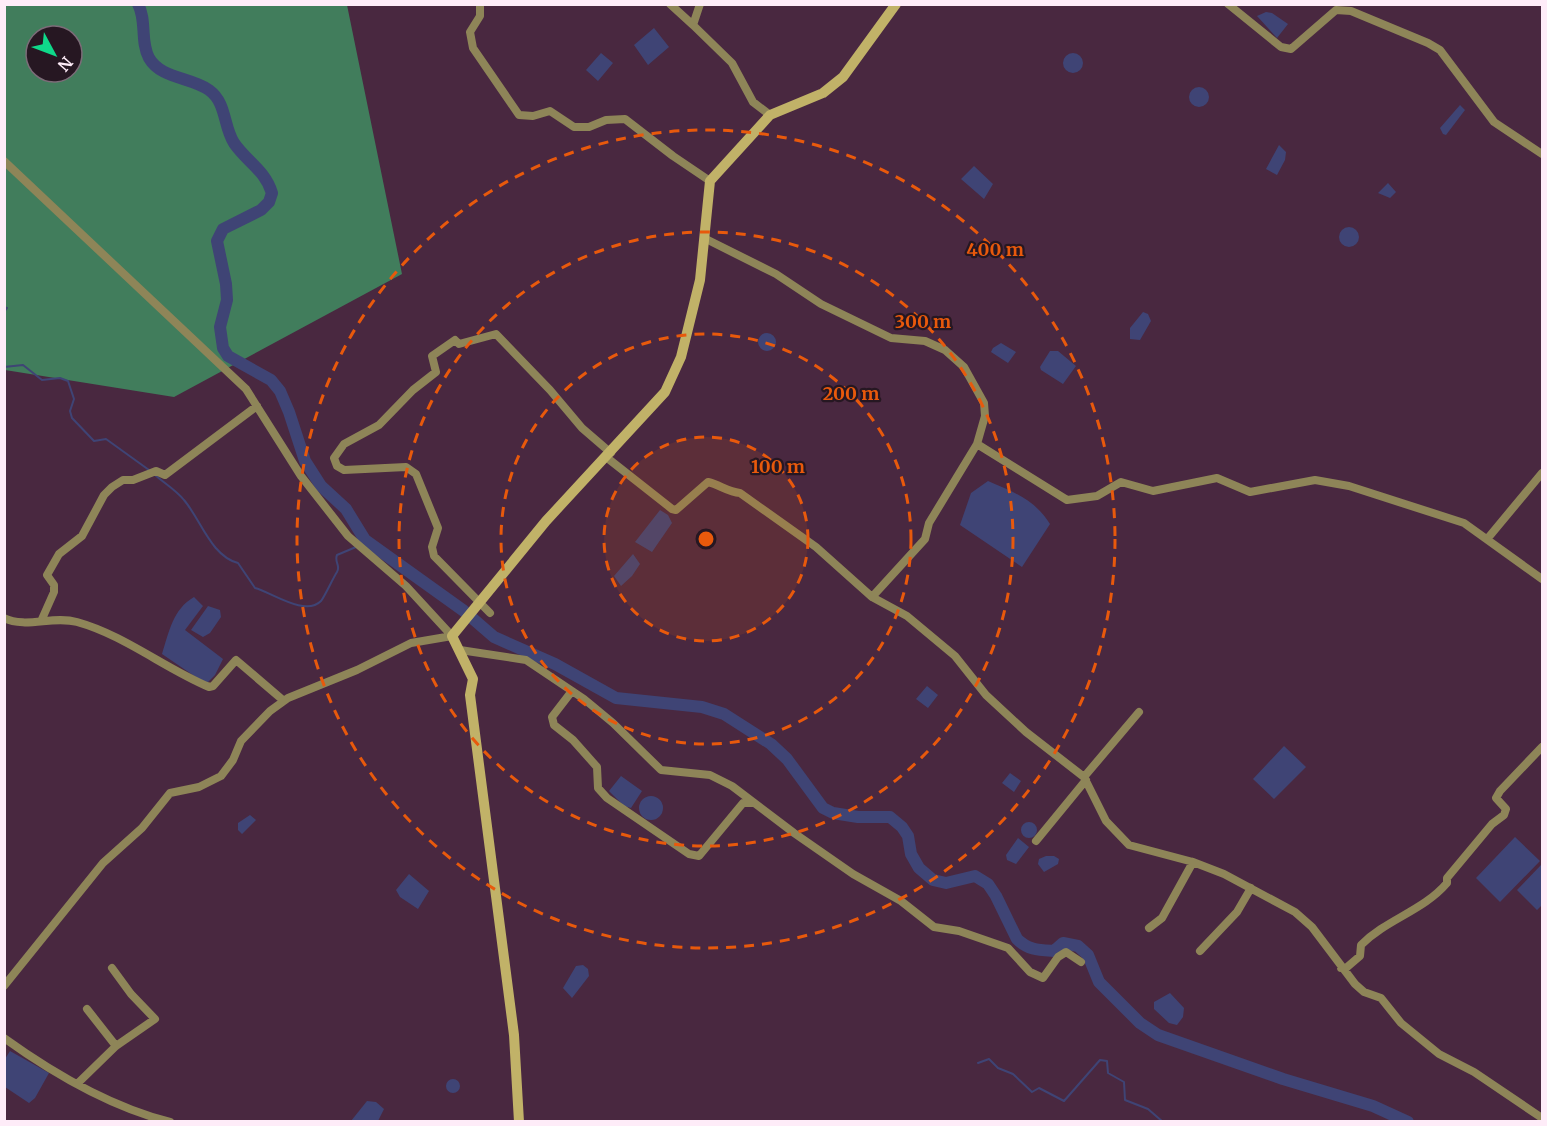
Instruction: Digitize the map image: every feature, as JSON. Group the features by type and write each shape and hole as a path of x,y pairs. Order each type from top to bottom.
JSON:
{"street":[{"path":"480,4 480,16 470,32 473,48 519,115 533,116 550,111 574,127 589,127 606,120 625,119 710,181"},
{"path":"670,4 732,63 753,102 770,115"},
{"path":"693,25 700,4"},
{"path":"4,986 90,877 111,854 142,828 170,793 199,787 221,776 241,741 258,722 284,701 357,670 411,643 452,636 546,521 665,392 681,357 700,280 706,239 710,181 770,115 823,93 843,77 896,4"},
{"path":"1228,4 1281,47 1291,49 1336,10 1351,11 1428,43 1440,50 1494,122 1542,154"},
{"path":"4,161 246,389 301,476 348,536 406,586 452,636 460,650 473,679 470,695 514,1035 519,1122"},
{"path":"706,239 777,274 821,304 891,338 925,340 945,350 964,367 984,404 985,416 977,444 929,523 925,539 872,597"},
{"path":"490,613 476,608 434,556 432,547 438,528 416,474 406,467 344,470 337,466 334,458 337,451 379,425 413,390 436,372 432,356 455,340 459,344 466,343 496,334 608,455 672,510 676,510 708,482 718,484 730,492 740,493 816,547 872,597 907,616 955,656 986,695 1026,732 1085,778 1106,820 1129,845 1193,862 1251,888 1295,912 1312,927 1341,968 1364,992 1381,998 1401,1023 1439,1054 1474,1072 1542,1118"},
{"path":"42,619 54,592 54,585 47,575 59,554 82,536 104,495 112,487 123,480 133,480 156,471 165,475 257,406"},
{"path":"977,444 1067,500 1076,501 1097,496 1121,482 1153,491 1217,478 1251,492 1314,480 1376,493 1464,523 1488,538 1542,579"},
{"path":"1488,538 1542,473"},
{"path":"4,618 21,623 42,619 76,622 100,631 209,687 213,686 236,660 284,701"},
{"path":"460,650 526,660 572,691 613,723 661,770 710,775 732,786 854,874 901,901 934,927 959,931 1008,948 1030,972 1043,978 1058,957 1066,952 1081,962"},
{"path":"572,691 552,717 554,725 573,740 597,766 598,788 607,798 689,854 699,856 743,803 753,803"},
{"path":"1036,841 1139,711"},
{"path":"1341,968 1346,968 1360,956 1361,945 1379,930 1422,907 1438,894 1447,883 1447,878 1492,824 1506,812 1496,798 1500,791 1542,747"},
{"path":"1149,928 1162,918 1193,862"},
{"path":"1200,951 1237,912 1251,888"},
{"path":"77,1084 116,1046 155,1019 131,994 112,968"},
{"path":"87,1009 116,1046"},
{"path":"4,1038 77,1084 151,1117 170,1122"}],"green space":[{"path":"4,5 347,5 402,274 174,397 5,370"}],"water":[{"path":"1266,12 1272,13 1288,24 1277,38 1257,16"},
{"path":"654,28 669,47 648,65 634,45"},
{"path":"601,53 613,63 598,81 586,70"},
{"path":"1073,53 1080,56 1083,63 1080,70 1073,73 1066,70 1063,63 1066,56"},
{"path":"1195,87 1203,87 1209,93 1209,101 1203,107 1195,107 1189,101 1189,93"},
{"path":"1460,105 1465,110 1446,135 1443,134 1440,128"},
{"path":"1279,145 1286,152 1285,160 1277,175 1266,169"},
{"path":"974,166 993,184 984,199 961,179"},
{"path":"1388,183 1396,192 1390,198 1378,193"},
{"path":"1349,227 1356,230 1359,237 1356,244 1349,247 1342,244 1339,237 1342,230"},
{"path":"1143,312 1148,314 1151,321 1140,340 1130,339 1130,328"},
{"path":"763,333 771,333 776,338 774,349 763,351 758,346 758,338"},
{"path":"1001,343 1016,352 1008,363 991,352"},
{"path":"1050,351 1058,351 1076,366 1063,384 1041,370 1040,367"},
{"path":"988,481 1031,503 1050,524 1022,567 960,525 971,493"},
{"path":"660,510 668,515 672,523 652,552 635,542"},
{"path":"633,554 640,564 621,586 614,576"},
{"path":"194,597 203,606 185,630 223,659 215,675 206,684 162,654 176,615"},
{"path":"208,606 220,610 221,617 210,633 203,637 191,630"},
{"path":"927,686 938,695 928,708 916,699"},
{"path":"1284,746 1306,767 1274,799 1253,779"},
{"path":"1010,773 1021,781 1014,792 1002,783"},
{"path":"621,776 642,791 631,808 624,806 609,791"},
{"path":"651,796 660,799 663,808 660,817 651,820 642,817 639,808 642,799"},
{"path":"250,815 256,820 242,834 238,830 238,823"},
{"path":"1026,822 1032,822 1037,830 1035,836 1026,838 1021,833 1021,827"},
{"path":"1515,837 1540,861 1500,902 1476,878"},
{"path":"1018,838 1029,847 1016,864 1007,860 1006,855"},
{"path":"1046,856 1059,859 1058,864 1044,872 1038,864 1039,859"},
{"path":"1541,865 1542,905 1537,910 1517,890"},
{"path":"409,874 429,891 418,909 400,897 396,890"},
{"path":"583,965 588,969 589,976 572,998 563,988 576,966"},
{"path":"1170,993 1184,1008 1183,1017 1177,1025 1169,1023 1154,1009 1154,1002"},
{"path":"10,1051 49,1073 35,1098 29,1103 5,1087 5,1059"},
{"path":"450,1079 456,1079 460,1086 456,1093 450,1093 446,1089 446,1083"},
{"path":"367,1101 376,1102 384,1109 378,1121 351,1121"}],"waterway":[{"path":"138,4 149,58 161,70 202,86 215,95 234,143 265,178 272,193 269,202 261,210 223,229 217,241 227,300 220,327 223,348 228,356 271,380 280,391 305,461 321,486 346,509 365,540 464,611 494,637 555,664 616,698 702,707 724,714 771,744 787,759 823,808 833,813 858,817 890,817 902,827 908,836 911,854 919,868 933,880 946,883 975,876 988,884 1021,943 1039,950 1054,951 1063,943 1078,946 1088,955 1099,982 1140,1023 1158,1035 1283,1079 1373,1106 1408,1122"},
{"path":"4,307 7,308 4,312"},
{"path":"4,367 23,365 42,380 60,378 68,381 74,399 70,411 72,418 94,441 106,439 149,470"},
{"path":"155,475 181,496 214,545 221,553 238,563 255,588 288,602 306,606 321,601 338,570 337,555 356,547"},
{"path":"978,1063 989,1059 998,1068 1013,1074 1032,1092 1039,1088 1064,1101 1100,1060 1107,1061 1108,1073 1124,1082 1125,1100 1148,1109 1163,1122"}]}
